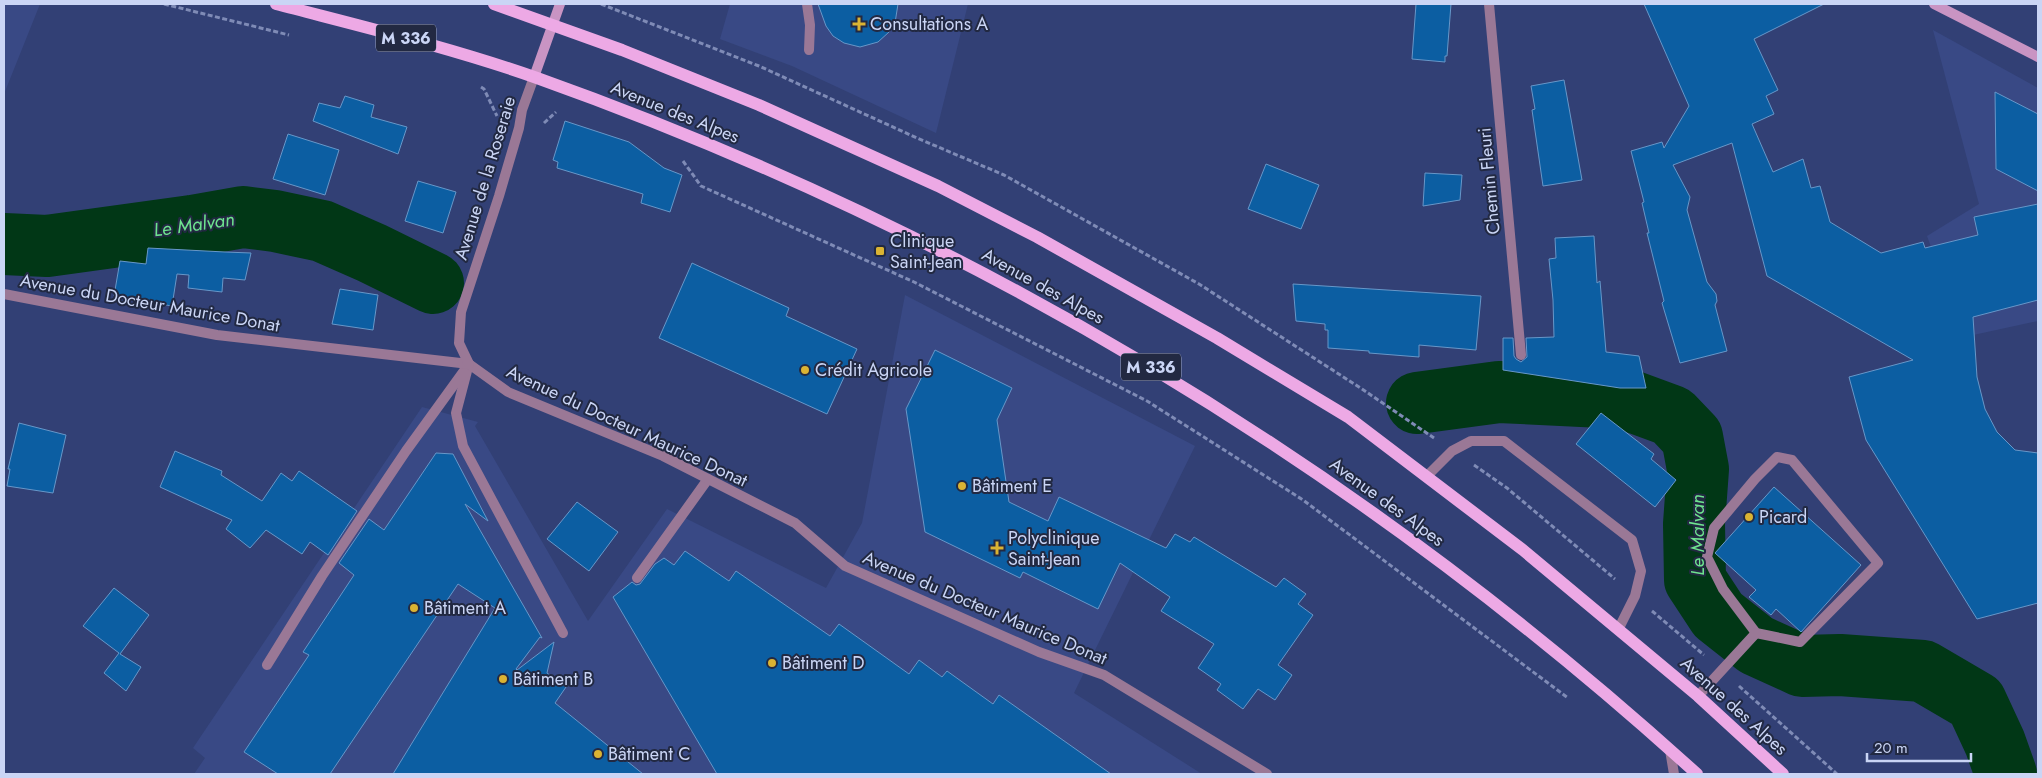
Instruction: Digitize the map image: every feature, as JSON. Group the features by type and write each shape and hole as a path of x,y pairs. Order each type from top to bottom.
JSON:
{"main road":[{"name":"Avenue des Alpes","path":"276,4 447,49 534,77 738,156 860,210 1066,318 1158,371 1298,460 1466,581 1645,727 1697,774"},
{"name":"Avenue des Alpes","path":"494,4 640,56 759,105 946,190 1046,242 1216,338 1348,417 1524,550 1698,696 1783,774"},
{"name":"Avenue de la Roseraie","path":"534,77 560,4"},
{"path":"1934,4 2038,57"}],"street":[{"path":"807,4 810,25 809,50"},
{"name":"Chemin Fleuri","path":"1489,4 1521,355"},
{"name":"Avenue de la Roseraie","path":"469,364 459,343 461,312 499,196 519,128 522,110 534,77"},
{"name":"Avenue du Docteur Maurice Donat","path":"4,294 217,335 469,364 508,392 663,456 795,523 846,566 1039,652 1104,675 1265,774"},
{"path":"469,364 456,414 462,446 563,633"},
{"path":"267,666 322,576 406,451 469,364"},
{"path":"1427,476 1452,451 1471,441 1504,441 1632,540 1641,571 1634,596 1619,628"},
{"path":"1777,457 1792,460 1878,562 1800,642 1756,633 1723,589 1707,556 1714,528 1755,479 1777,457"},
{"path":"637,578 708,479"},
{"path":"1698,696 1756,633"},
{"path":"1670,750 1674,774"}],"path":[{"path":"478,85 484,89 495,114 504,122 519,128 534,130 540,127 554,113 562,111"},
{"path":"678,155 701,186 914,282 1146,402 1303,500 1573,702"}],"shaded area":[{"path":"4,4 40,4 4,94"},
{"path":"730,4 968,4 936,133 792,66 720,39"},
{"path":"1933,30 2038,88 2038,321 1964,337 1927,236 1979,204"},
{"name":"Polyclinique Saint-Jean","path":"905,295 1195,446 1074,693 1202,774 194,774 205,758 193,748 422,407 478,422 475,426 588,621 667,509 826,588 862,523"}],"building":[{"name":"Consultations A","path":"818,4 898,4 895,23 889,32 878,42 860,47 844,43 833,36 826,26"},
{"path":"1416,4 1451,4 1445,62 1412,59"},
{"path":"1644,4 1824,4 1754,39 1778,90 1766,96 1774,114 1752,124 1773,172 1803,159 1811,188 1820,186 1830,222 1881,253 1923,242 1925,248 1978,235 1974,217 2038,204 2038,300 1973,317 1977,377 1985,409 1997,432 2015,450 2038,453 2038,603 1977,619 1866,440 1849,377 1913,360 1767,276 1732,143 1673,165 1690,197 1687,210 1707,282 1716,294 1717,301 1715,305 1727,351 1680,363 1662,303 1664,301 1647,233 1649,233 1642,203 1644,202 1631,151 1662,142 1664,148 1689,106"},
{"path":"1564,80 1582,180 1543,186 1532,110 1535,109 1531,86"},
{"path":"1995,92 2038,114 2038,191 1996,169"},
{"path":"345,96 374,105 371,117 407,127 398,154 313,121 319,103 340,108"},
{"path":"565,121 629,142 664,168 682,175 670,212 641,203 643,194 557,168 558,162 553,160"},
{"path":"288,134 339,150 325,195 273,179"},
{"path":"1266,164 1319,185 1301,229 1248,209"},
{"path":"1425,173 1462,175 1460,200 1423,206"},
{"path":"418,181 456,192 443,233 405,221"},
{"path":"1594,236 1597,283 1600,281 1606,352 1639,356 1646,388 1620,388 1503,370 1503,338 1513,338 1514,356 1521,362 1527,357 1526,338 1554,337 1549,259 1556,258 1555,238"},
{"path":"148,248 251,253 245,280 223,278 222,292 188,288 189,275 177,274 172,306 114,296 120,261 146,264"},
{"path":"692,263 789,308 786,316 857,349 827,414 659,338"},
{"path":"1293,284 1481,296 1476,350 1419,345 1419,357 1328,348 1328,330 1325,330 1325,324 1296,321"},
{"path":"340,289 378,295 373,330 332,324"},
{"name":"Bâtiment E","path":"935,350 1012,388 997,420 1009,502 1048,521 1059,497 1166,548 1175,534 1190,542 1194,537 1276,587 1284,578 1306,594 1298,604 1313,615 1278,665 1292,675 1275,700 1258,689 1243,709 1217,690 1221,684 1198,668 1214,644 1161,611 1170,597 1120,563 1098,609 1023,572 1020,578 925,532 906,409"},
{"path":"1601,413 1654,454 1651,459 1676,480 1655,507 1576,444"},
{"path":"19,423 66,435 53,493 7,486 10,469 8,469"},
{"path":"175,451 222,471 221,475 262,501 281,473 292,481 299,471 357,511 328,555 310,542 302,554 266,530 250,548 226,529 232,520 160,487"},
{"path":"436,453 453,454 488,521 465,504 542,638 540,637 516,669 554,642 547,673 566,687 555,703 643,774 393,774 495,608 458,584 330,774 278,774 244,752 309,655 303,652 354,575 339,563 369,519 384,530"},
{"path":"1774,487 1861,565 1801,632 1776,609 1771,615 1749,597 1756,590 1715,553"},
{"path":"577,502 618,532 589,571 547,539"},
{"name":"Bâtiment D","path":"685,551 729,581 736,571 830,636 839,624 909,674 919,660 942,677 947,671 993,704 999,695 1111,774 717,774 613,597 632,582 636,585 640,584 655,564 664,558 674,565"},
{"path":"114,588 149,615 120,654 141,667 126,691 104,673 119,653 83,626"}],"waterway":[{"name":"Le Malvan","path":"4,244 47,246 243,217 275,221 322,231 433,283"},
{"name":"Le Malvan","path":"1417,403 1499,392 1623,398 1672,416 1692,437 1698,469 1694,524 1695,580 1718,615 1756,645 1802,666 1840,665 1923,671 1976,702 1995,743 2006,774"}],"place":[{"name":"Consultations A","path":"859,24"},
{"name":"Clinique Saint-Jean","path":"880,251"},
{"name":"Crédit Agricole","path":"805,370"},
{"name":"Bâtiment E","path":"962,486"},
{"name":"Picard","path":"1749,517"},
{"name":"Polyclinique Saint-Jean","path":"997,548"},
{"name":"Bâtiment A","path":"414,608"},
{"name":"Bâtiment D","path":"772,663"},
{"name":"Bâtiment B","path":"503,679"},
{"name":"Bâtiment C","path":"598,754"}]}
